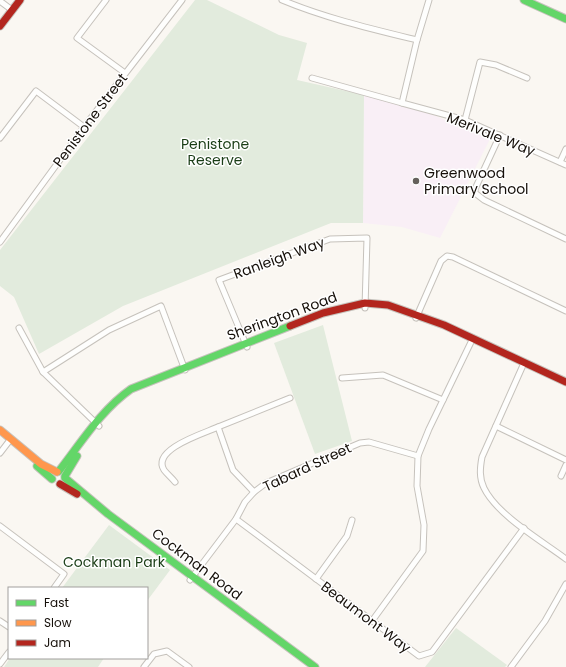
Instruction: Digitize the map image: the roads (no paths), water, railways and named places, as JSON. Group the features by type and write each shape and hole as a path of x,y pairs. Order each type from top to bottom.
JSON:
{"main road":[{"path":"0,26 20,0"},
{"path":"524,0 566,19"},
{"name":"Sherington Road","path":"62,474 98,425 111,404 125,393 323,313 365,305 388,305 417,316 566,384"},
{"name":"Cockman Road","path":"0,430 9,442 52,478"},
{"name":"Cockman Road","path":"0,436 42,464 62,474 108,514 308,667"},
{"path":"53,474 62,474 64,482 60,484 55,483 52,478 53,474"},
{"name":"Cockman Road","path":"60,484 73,491 106,518 315,667"}],"street":[{"path":"106,0 77,38 125,73"},
{"name":"Penistone Street","path":"1,240 84,127 182,0"},
{"path":"282,0 340,20 417,40"},
{"path":"402,103 417,40 429,0"},
{"path":"0,1 12,10"},
{"path":"465,120 480,62 496,65 527,78"},
{"name":"Merivale Way","path":"312,78 465,120 566,165"},
{"path":"0,138 36,92 84,127"},
{"path":"500,135 475,188 475,193 484,200 566,239"},
{"path":"560,162 566,149"},
{"name":"Ranleigh Way","path":"246,345 219,280 330,238 366,238 365,305"},
{"path":"417,316 441,260 447,256 453,257 566,311"},
{"path":"43,372 109,330 161,306 184,369"},
{"path":"19,328 43,372 98,425"},
{"path":"372,620 423,551 424,525 417,486 418,456 472,340"},
{"path":"523,365 482,458 480,473 484,487 493,503 566,559"},
{"path":"342,378 383,375 443,400"},
{"path":"175,482 164,469 162,461 172,447 290,398"},
{"path":"496,426 566,460"},
{"path":"218,427 233,470 254,492"},
{"path":"0,453 9,442"},
{"name":"Tabard Street","path":"192,578 236,518 244,502 266,483 360,443 369,442 418,456"},
{"path":"560,476 566,465"},
{"name":"Beaumont Way","path":"236,518 419,656 432,652 524,528"},
{"path":"316,579 347,536 352,520"},
{"path":"0,526 64,574 55,587"},
{"path":"511,667 545,621 566,584"},
{"path":"144,667 154,654 167,651 189,667"},
{"path":"0,664 8,653"}],"place":[{"name":"Greenwood Primary School","path":"416,181"}],"park label":[{"name":"Penistone Reserve","path":"215,152"},
{"name":"Cockman Park","path":"114,562"}]}
